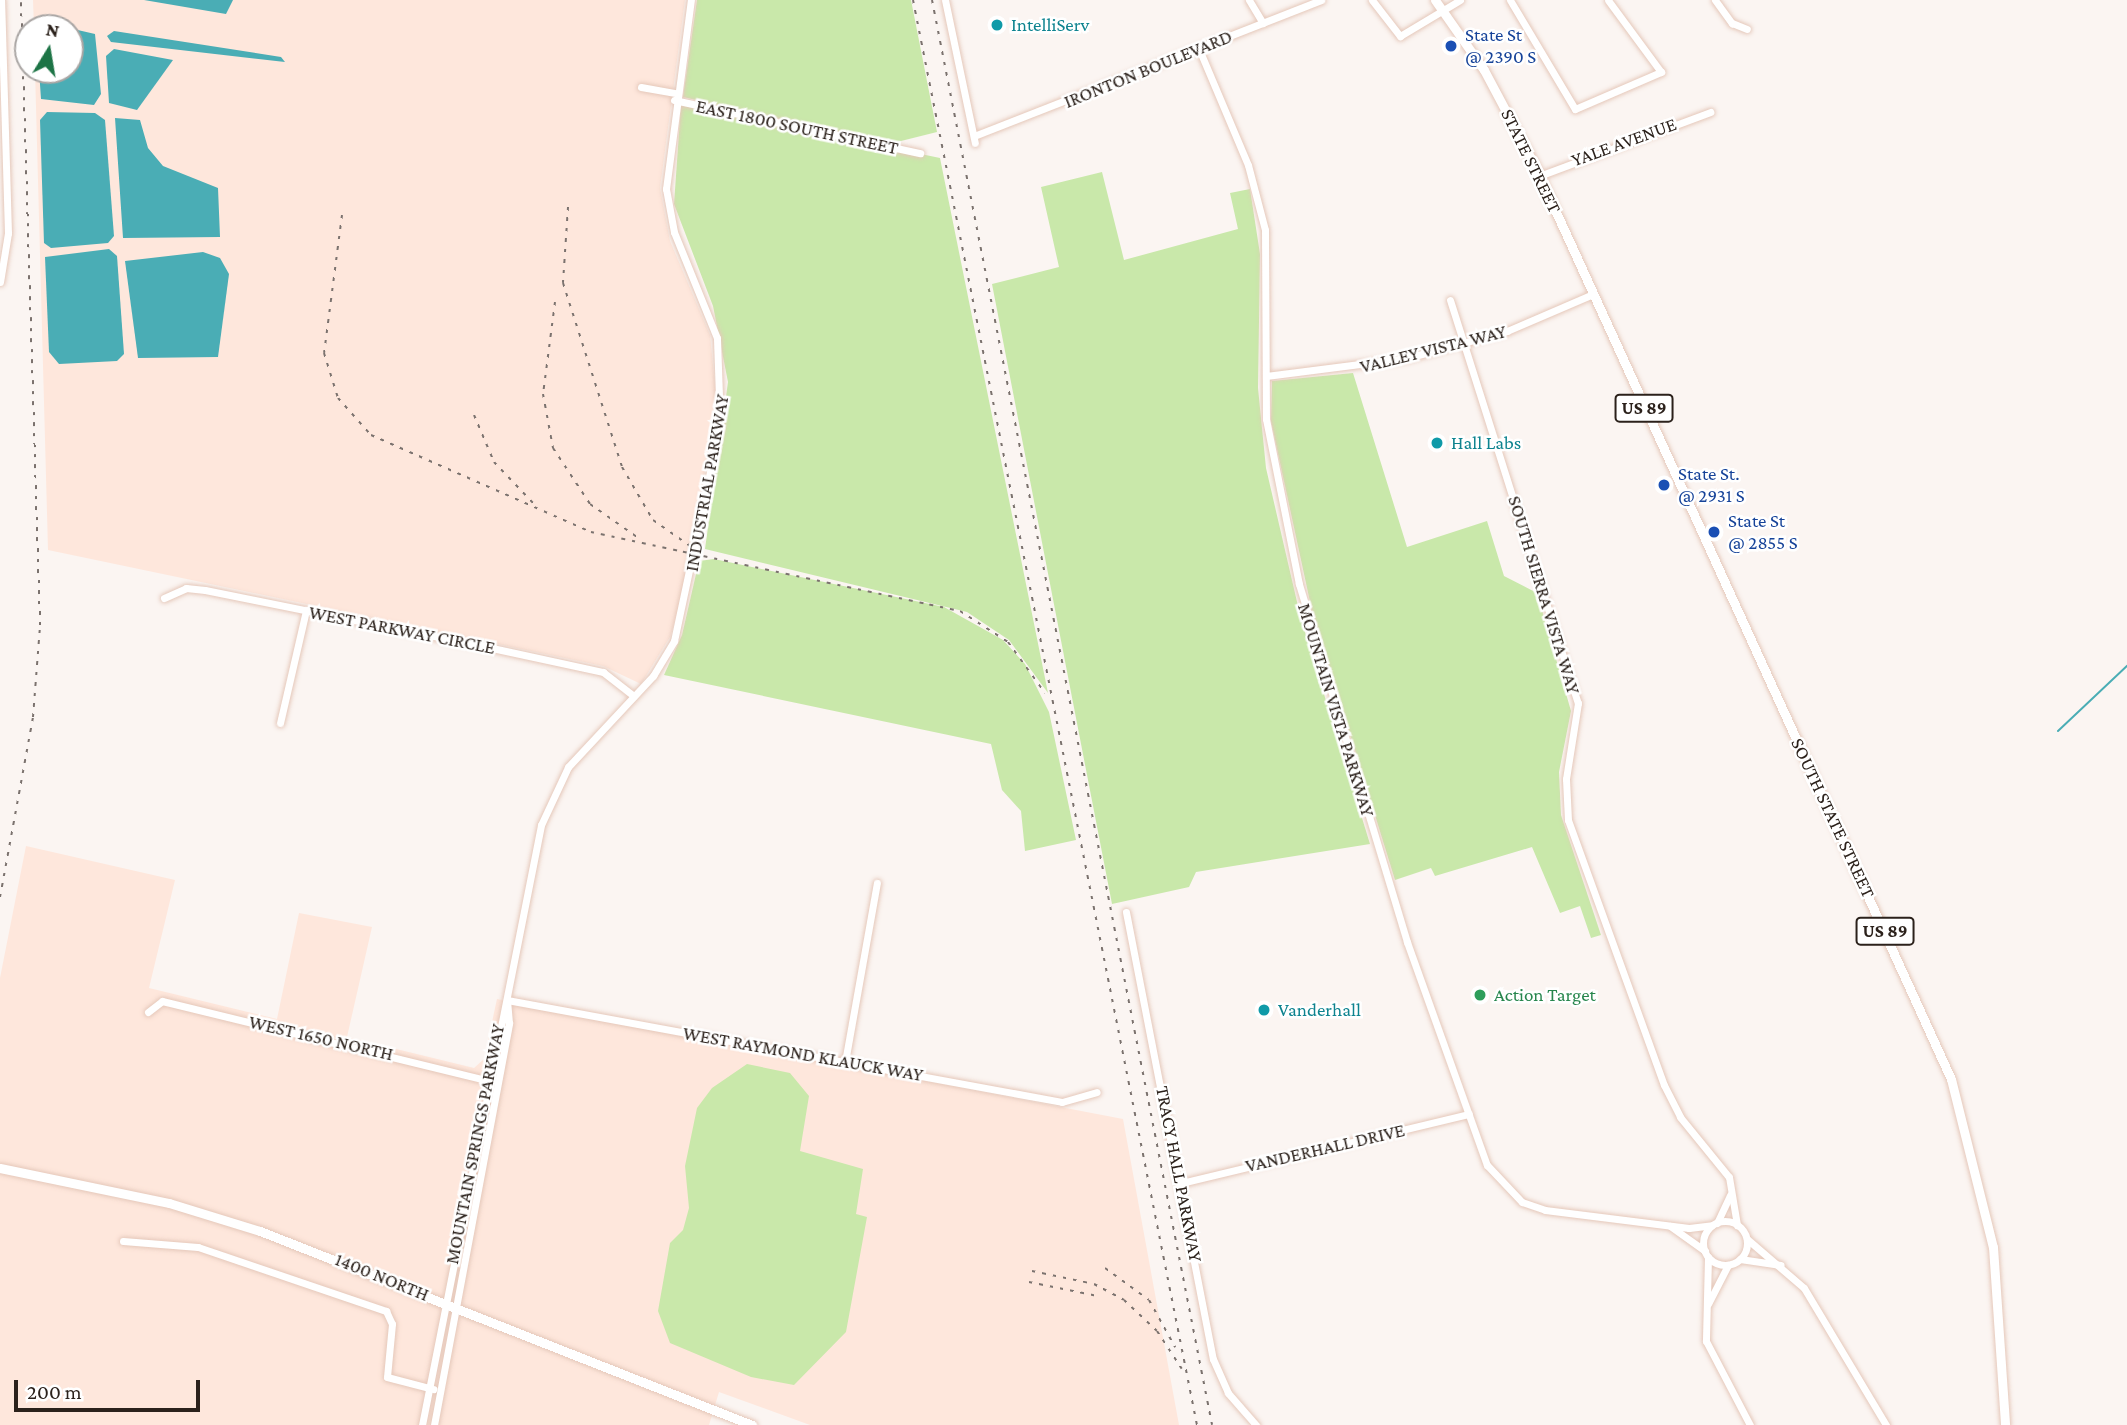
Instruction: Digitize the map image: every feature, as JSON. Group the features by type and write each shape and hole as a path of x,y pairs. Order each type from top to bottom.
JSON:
{"main road":[{"name":"STATE STREET","path":"1435,0 1498,94 1539,176 1610,333"},
{"name":"SOUTH STATE STREET","path":"1610,333 1951,1079 1993,1247 2005,1425"},
{"name":"1400 NORTH","path":"0,1168 220,1218 456,1306 752,1425"}],"street":[{"path":"0,282 4,233 1,0"},
{"name":"INDUSTRIAL PARKWAY","path":"507,1000 548,804 574,759 653,676 686,603 723,391 715,328 669,212 666,158 691,0"},
{"name":"IRONTON BOULEVARD","path":"946,0 975,139 1321,0"},
{"path":"1249,0 1263,23"},
{"path":"1372,0 1400,36 1460,0"},
{"path":"1510,0 1572,109 1661,72 1608,0"},
{"path":"1715,0 1732,23 1747,29"},
{"name":"MOUNTAIN VISTA PARKWAY","path":"1199,49 1258,195 1268,267 1266,376 1277,492 1299,584 1407,942 1487,1165 1522,1202 1670,1226 1714,1224"},
{"name":"EAST 1800 SOUTH STREET","path":"641,87 920,153"},
{"name":"YALE AVENUE","path":"1539,176 1710,112"},
{"name":"VALLEY VISTA WAY","path":"1266,376 1383,364 1465,343 1593,293"},
{"name":"SOUTH SIERRA VISTA WAY","path":"1450,300 1578,703 1566,779 1568,820 1670,1101 1724,1168 1737,1225"},
{"name":"WEST PARKWAY CIRCLE","path":"164,598 186,588 306,610 603,672 634,696"},
{"path":"280,723 306,610"},
{"path":"845,1062 877,883"},
{"name":"TRACY HALL PARKWAY","path":"1126,912 1181,1183 1213,1359 1228,1393 1256,1425"},
{"name":"WEST RAYMOND KLAUCK WAY","path":"507,1000 1062,1102 1097,1092"},
{"name":"MOUNTAIN SPRINGS PARKWAY","path":"422,1425 486,1080 507,1000"},
{"name":"MOUNTAIN SPRINGS PARKWAY","path":"434,1425 497,1083 507,1000"},
{"name":"WEST 1650 NORTH","path":"148,1012 162,1001 497,1083"},
{"name":"VANDERHALL DRIVE","path":"1181,1183 1469,1114"},
{"path":"1731,1194 1714,1224 1707,1254 1709,1349 1749,1425"},
{"path":"1714,1224 1737,1225 1747,1239 1781,1265 1804,1288 1886,1425"},
{"name":"MOUNTAIN VISTA PARKWAY","path":"1670,1226 1707,1254"},
{"path":"1740,1259 1747,1239"},
{"path":"123,1241 198,1247 386,1311 392,1324 387,1377 440,1390"},
{"path":"1707,1254 1728,1265"},
{"path":"1707,1305 1728,1265 1740,1259 1781,1265"}],"shaded area":[{"path":"33,0 685,0 660,188 670,241 710,335 717,407 680,603 670,637 641,684 603,666 48,550 35,84 84,84 84,14 34,14"},
{"path":"26,846 175,880 149,988 277,1019 299,913 372,927 347,1037 474,1068 484,1059 497,999 1123,1119 1179,1425 810,1425 719,1392 709,1425 0,1425 0,978"}],"green space":[{"path":"697,0 911,0 937,132 897,142 869,139 683,97"},
{"path":"681,104 940,158 1048,693 1009,640 967,612 705,549 728,382 713,306 674,204"},
{"path":"1102,172 1124,260 1238,229 1230,193 1250,189 1260,254 1258,388 1266,468 1301,619 1370,844 1196,872 1189,887 1112,904 992,284 1059,267 1041,187"},
{"path":"1353,373 1407,547 1487,521 1504,576 1537,593 1571,711 1559,772 1561,815 1601,935 1591,938 1580,906 1560,913 1532,847 1435,876 1431,868 1395,880 1312,611 1271,421 1272,381"},
{"path":"714,559 944,607 1003,640 1025,664 1049,712 1076,840 1025,851 1021,811 1002,790 991,744 664,675 682,635 699,561"},
{"path":"747,1064 790,1073 809,1096 800,1151 863,1169 856,1214 867,1217 846,1332 794,1385 751,1377 670,1343 658,1311 670,1243 683,1230 689,1208 685,1166 697,1108 712,1088"}],"water":[{"path":"144,0 233,0 226,14"},
{"path":"84,31 95,34 101,94 94,105 41,99 40,84 84,84"},
{"path":"114,31 281,57 285,62 111,42 107,36"},
{"path":"114,49 173,60 137,110 109,103 106,56"},
{"path":"47,112 95,113 105,120 114,236 108,243 51,248 44,243 40,120"},
{"path":"115,118 140,120 148,148 163,166 218,188 220,237 123,238"},
{"path":"109,249 117,256 124,354 117,361 59,364 49,352 45,257"},
{"path":"203,252 220,258 229,274 218,357 138,358 125,261"}],"waterway":[{"path":"2058,731 2127,666"}],"railway":[{"path":"0,897 33,717 40,625 21,0"},
{"path":"913,0 1197,1425"},
{"path":"932,0 1212,1425"},
{"path":"568,207 563,283 622,467 653,520 693,548"},
{"path":"342,215 324,353 338,398 371,435 591,532 960,611 1008,642 1045,693"},
{"path":"555,302 543,394 553,448 590,504 637,537"},
{"path":"474,415 494,462 533,503"},
{"path":"1105,1268 1149,1300 1175,1347"},
{"path":"1032,1271 1094,1284 1124,1300 1157,1331 1182,1369"},
{"path":"1029,1282 1098,1296"}],"place":[{"name":"IntelliServ","path":"997,25"},
{"name":"State St @ 2390 S","path":"1451,46"},
{"name":"Hall Labs","path":"1437,443"},
{"name":"State St. @ 2931 S","path":"1664,485"},
{"name":"State St @ 2855 S","path":"1714,532"},
{"name":"Action Target","path":"1480,995"},
{"name":"Vanderhall","path":"1264,1010"}]}
